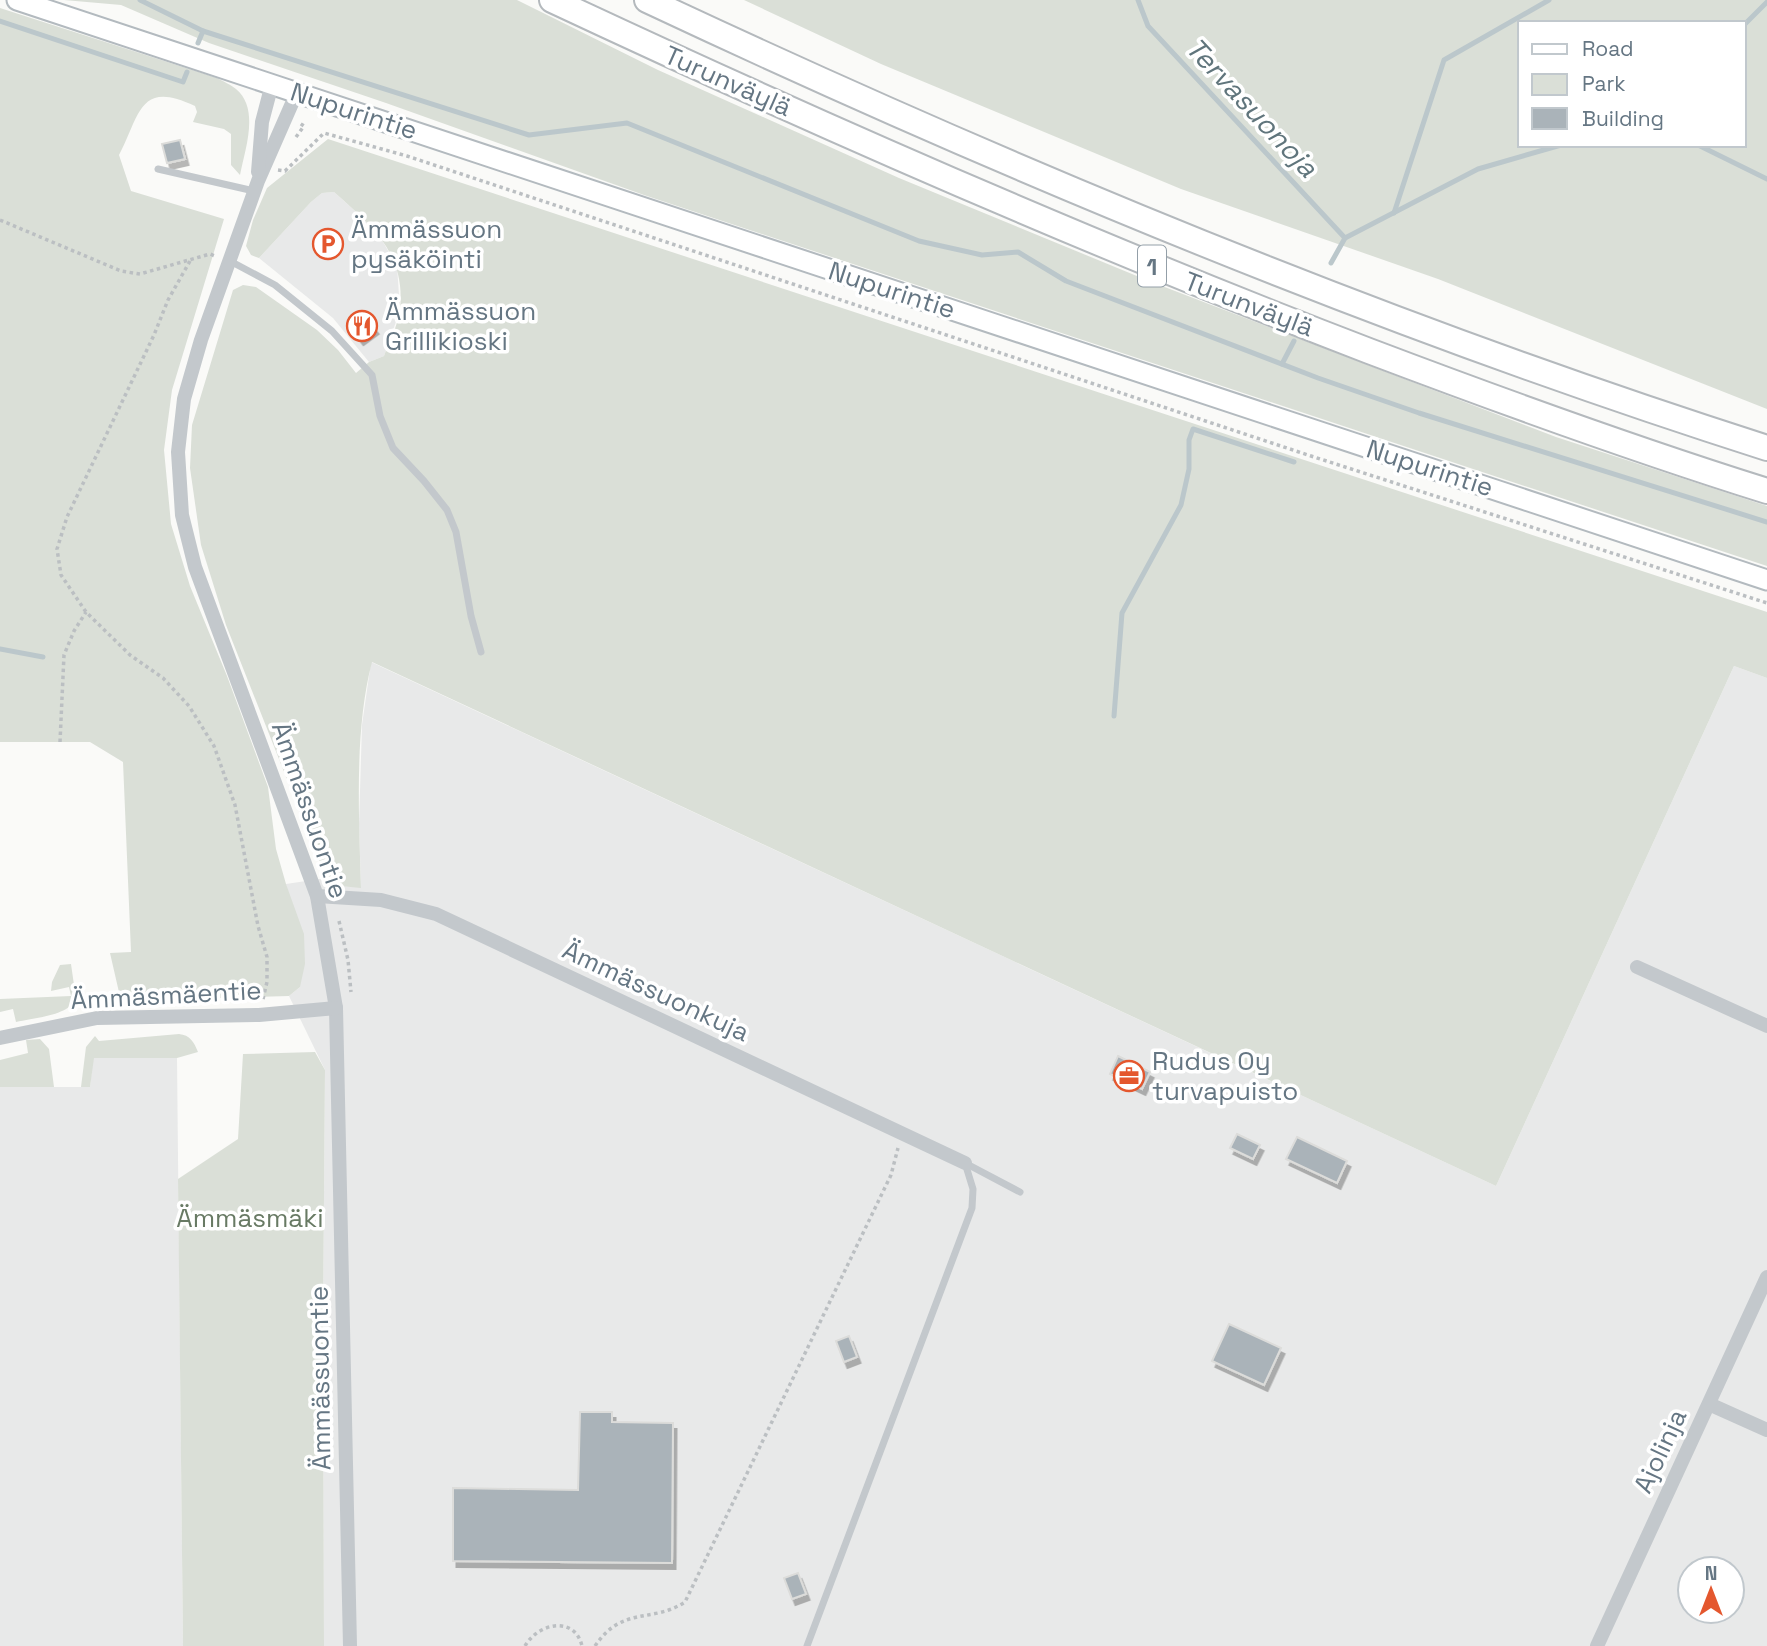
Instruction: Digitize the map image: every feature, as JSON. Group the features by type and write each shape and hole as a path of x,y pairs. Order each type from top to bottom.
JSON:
{"highway":[{"name":"Turunväylä","path":"552,0 714,76 999,202 1160,269 1440,378 1767,491"},
{"name":"Turunväylä","path":"647,0 1010,164 1177,234 1595,390 1767,448"}],"main road":[{"name":"Nupurintie","path":"17,0 1767,580"}],"street":[{"name":"Ämmässuontie","path":"256,186 262,122 272,84"},
{"name":"Ämmässuontie","path":"297,92 256,186 201,340 184,400 178,452 181,514 195,567 317,896 336,1008 350,1646"},
{"name":"Ämmässuonkuja","path":"317,896 381,900 436,914 965,1163"},
{"path":"1637,967 1767,1026"},
{"name":"Ämmäsmäentie","path":"0,1038 97,1018 259,1014 336,1008"},
{"name":"Ajolinja","path":"1597,1646 1767,1277"},
{"path":"1709,1404 1767,1430"}],"lane":[{"path":"158,169 256,186"},
{"path":"230,261 284,292 332,331 372,374 380,416 393,448 447,510 456,532 471,616 481,652"},
{"path":"965,1163 1020,1192"},
{"path":"807,1646 972,1208 973,1189 965,1163"}],"path":[{"path":"265,167 285,171 324,133 420,160 1311,456 1767,603"},
{"path":"0,220 121,271 140,274 210,254 230,261"},
{"path":"190,261 167,300 154,335 67,517 57,549 61,575 86,612 130,655 163,678 189,706 214,746 235,805 258,926 267,957 267,982 259,1014"},
{"path":"60,742 64,655 86,612"},
{"path":"595,1646 608,1630 621,1621 672,1610 685,1602 891,1175 898,1158 898,1132"},
{"path":"525,1646 532,1635 550,1626 567,1628 580,1638 582,1646"}],"shaded area":[{"name":"Ämmässuon pysäköinti","path":"334,192 376,230 397,266 400,310 384,356 369,362 333,318 259,258 311,202 322,193"},
{"path":"371,662 1496,1186 1734,666 1767,678 1767,1646 324,1646 325,1070 289,996 300,987 286,884 326,878 340,886 361,887 359,824 362,725"},
{"path":"93,1058 177,1058 183,1646 0,1646 0,1087 90,1087"}],"green space":[{"path":"64,0 517,0 658,70 899,178 1149,281 1556,437 1767,506 1767,566 644,195 209,43 121,5"},
{"path":"744,0 1767,0 1767,409 1438,279 1181,189 881,64"},
{"path":"0,8 217,78 236,89 247,107 249,130 240,175 231,165 231,134 224,129 193,122 197,112 195,106 177,99 162,97 152,99 144,105 119,155 131,191 224,219 172,390 164,450 171,524 190,586 268,787 276,849 304,934 305,964 300,987 289,996 121,1001 110,953 131,952 123,762 90,742 0,742"},
{"path":"328,139 1767,612 1767,678 1734,666 1496,1186 372,662 366,688 360,745 361,888 340,886 326,878 226,625 201,545 190,468 192,425 233,290 243,285 256,287 317,330 338,350 356,373 369,362 384,356 400,310 398,272 384,242 334,192 322,193 311,202 259,258 251,255 246,246 253,220 267,188"},
{"path":"71,964 76,999 72,1005 58,1013 16,1022 13,1009 0,1012 0,999 71,996 69,987 51,991 60,965"},
{"path":"179,1034 191,1040 198,1052 177,1058 94,1058 90,1087 81,1087 86,1047 95,1036 99,1041"},
{"path":"40,1039 49,1049 54,1087 0,1087 0,1060 28,1053 26,1040"},
{"name":"Ämmäsmäki","path":"315,1052 325,1070 324,1646 183,1646 178,1179 238,1139 243,1054"}],"building":[{"path":"180,140 185,159 167,163 162,144"},
{"name":"Ämmässuon Grillikioski","path":"363,313 375,328 360,339 349,325"},
{"path":"1118,1056 1150,1072 1142,1089 1110,1074"},
{"path":"1237,1134 1260,1145 1253,1159 1230,1148"},
{"path":"1297,1137 1347,1161 1337,1183 1286,1159"},
{"path":"1229,1324 1281,1348 1264,1385 1212,1361"},
{"path":"849,1336 857,1357 844,1362 836,1341"},
{"path":"580,1412 612,1412 612,1422 673,1423 672,1563 453,1561 453,1488 578,1490"},
{"path":"798,1573 806,1594 792,1599 784,1578"}],"waterway":[{"path":"140,0 203,31 529,135 627,123 919,241 982,255 1018,252 1066,281 1318,378 1419,413 1767,522"},
{"name":"Tervasuonoja","path":"1138,0 1148,26 1345,238"},
{"path":"1394,213 1444,60 1549,0"},
{"path":"1746,23 1767,2"},
{"path":"0,21 183,82 187,72"},
{"path":"198,43 203,31"},
{"path":"1345,238 1478,169 1554,147"},
{"path":"1702,147 1767,179"},
{"path":"1331,263 1345,238"},
{"path":"1282,364 1294,341"},
{"path":"1114,716 1122,613 1181,505 1189,469 1189,440 1193,429 1294,462"},
{"path":"0,649 43,657"}],"place":[{"name":"Ämmässuon pysäköinti","path":"328,244"},
{"name":"Ämmässuon Grillikioski","path":"362,326"},
{"name":"Rudus Oy turvapuisto","path":"1129,1076"}]}
